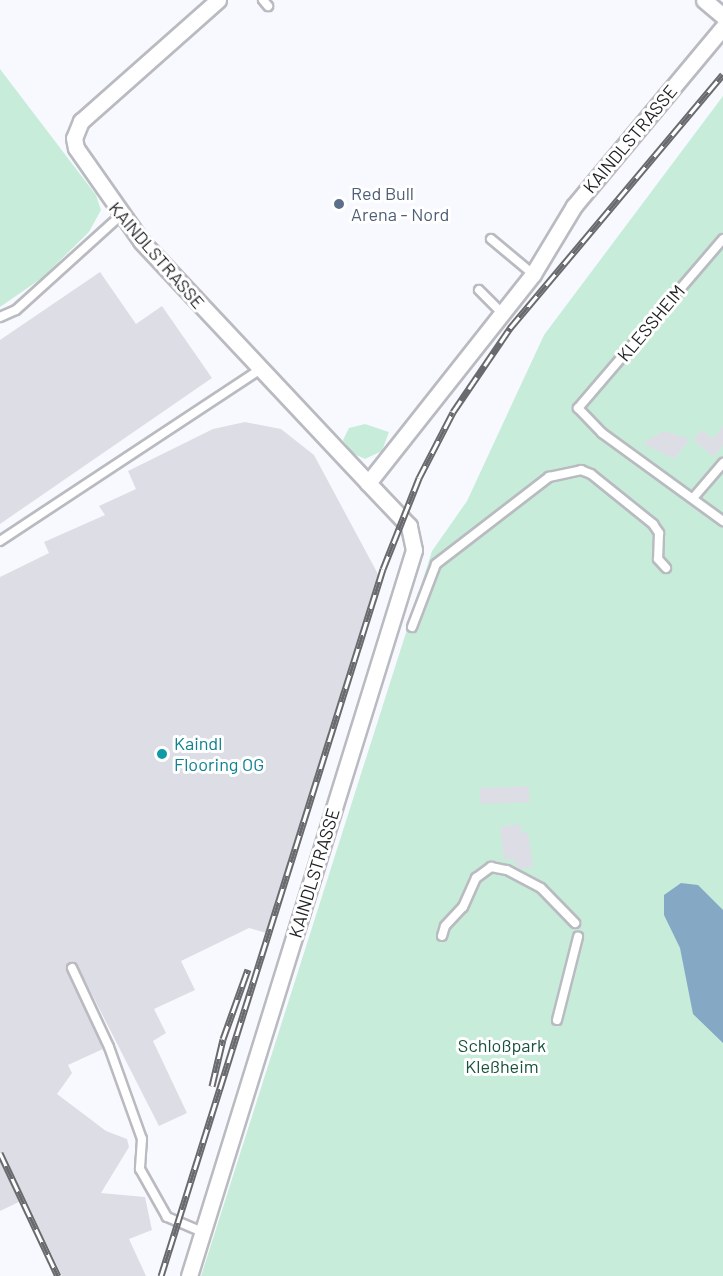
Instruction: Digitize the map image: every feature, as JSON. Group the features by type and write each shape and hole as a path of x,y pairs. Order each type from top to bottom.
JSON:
{"street":[{"name":"KAINDLSTRASSE","path":"189,1276 414,550 409,526 120,216 76,148 77,128 218,0"},
{"path":"704,0 723,16"},
{"name":"KAINDLSTRASSE","path":"368,483 533,274 574,206 723,27"}],"lane":[{"path":"0,317 16,310 120,216"},
{"name":"KLESSHEIM","path":"694,497 602,433 578,408 723,238"},
{"path":"491,239 533,274"},
{"path":"479,290 502,313"},
{"path":"0,541 261,369"},
{"path":"723,463 694,497 723,521"},
{"path":"412,627 436,564 549,477 581,470 591,474 653,524 659,532 658,559 666,568"},
{"path":"442,936 463,907 476,878 491,867 507,870 541,888 575,923"},
{"path":"557,1020 578,938"},
{"path":"72,968 110,1047 142,1139 140,1169 167,1218 203,1232"}],"green space":[{"path":"0,69 96,195 101,210 89,232 42,278 0,307"},
{"name":"Schloßpark Kleßheim","path":"723,96 723,1276 201,1276 432,551 467,501 544,335"},
{"path":"365,424 389,432 382,451 365,459 352,453 343,440 349,428"}],"water":[{"path":"681,883 698,885 723,910 723,1043 693,1014 680,948 664,915 664,895"}],"building":[{"path":"100,272 136,324 162,306 212,378 0,524 0,340"},
{"name":"Kaindl Flooring OG","path":"245,422 281,429 314,455 379,576 267,933 249,928 181,961 195,990 154,1009 166,1033 153,1041 187,1113 159,1126 77,965 67,965 103,1049 68,1065 72,1073 57,1094 106,1131 127,1139 129,1147 101,1193 145,1197 152,1230 129,1239 146,1276 62,1276 25,1199 0,1211 0,577 49,553 44,542 105,515 99,506 136,489 128,471 213,429"},
{"path":"723,426 723,446 714,457 693,440 702,430 713,439"},
{"path":"664,431 690,439 674,459 642,443"},
{"path":"529,786 530,802 480,804 480,788"},
{"path":"520,824 522,833 528,833 533,867 519,869 512,859 504,860 500,827"}],"railway":[{"path":"161,1276 383,569 419,478 453,412 510,328 723,74"},
{"path":"212,1086 223,1039 248,969"},
{"path":"0,1153 58,1276"}],"place":[{"name":"Red Bull Arena - Nord","path":"339,204"},
{"name":"Kaindl Flooring OG","path":"162,754"}]}
